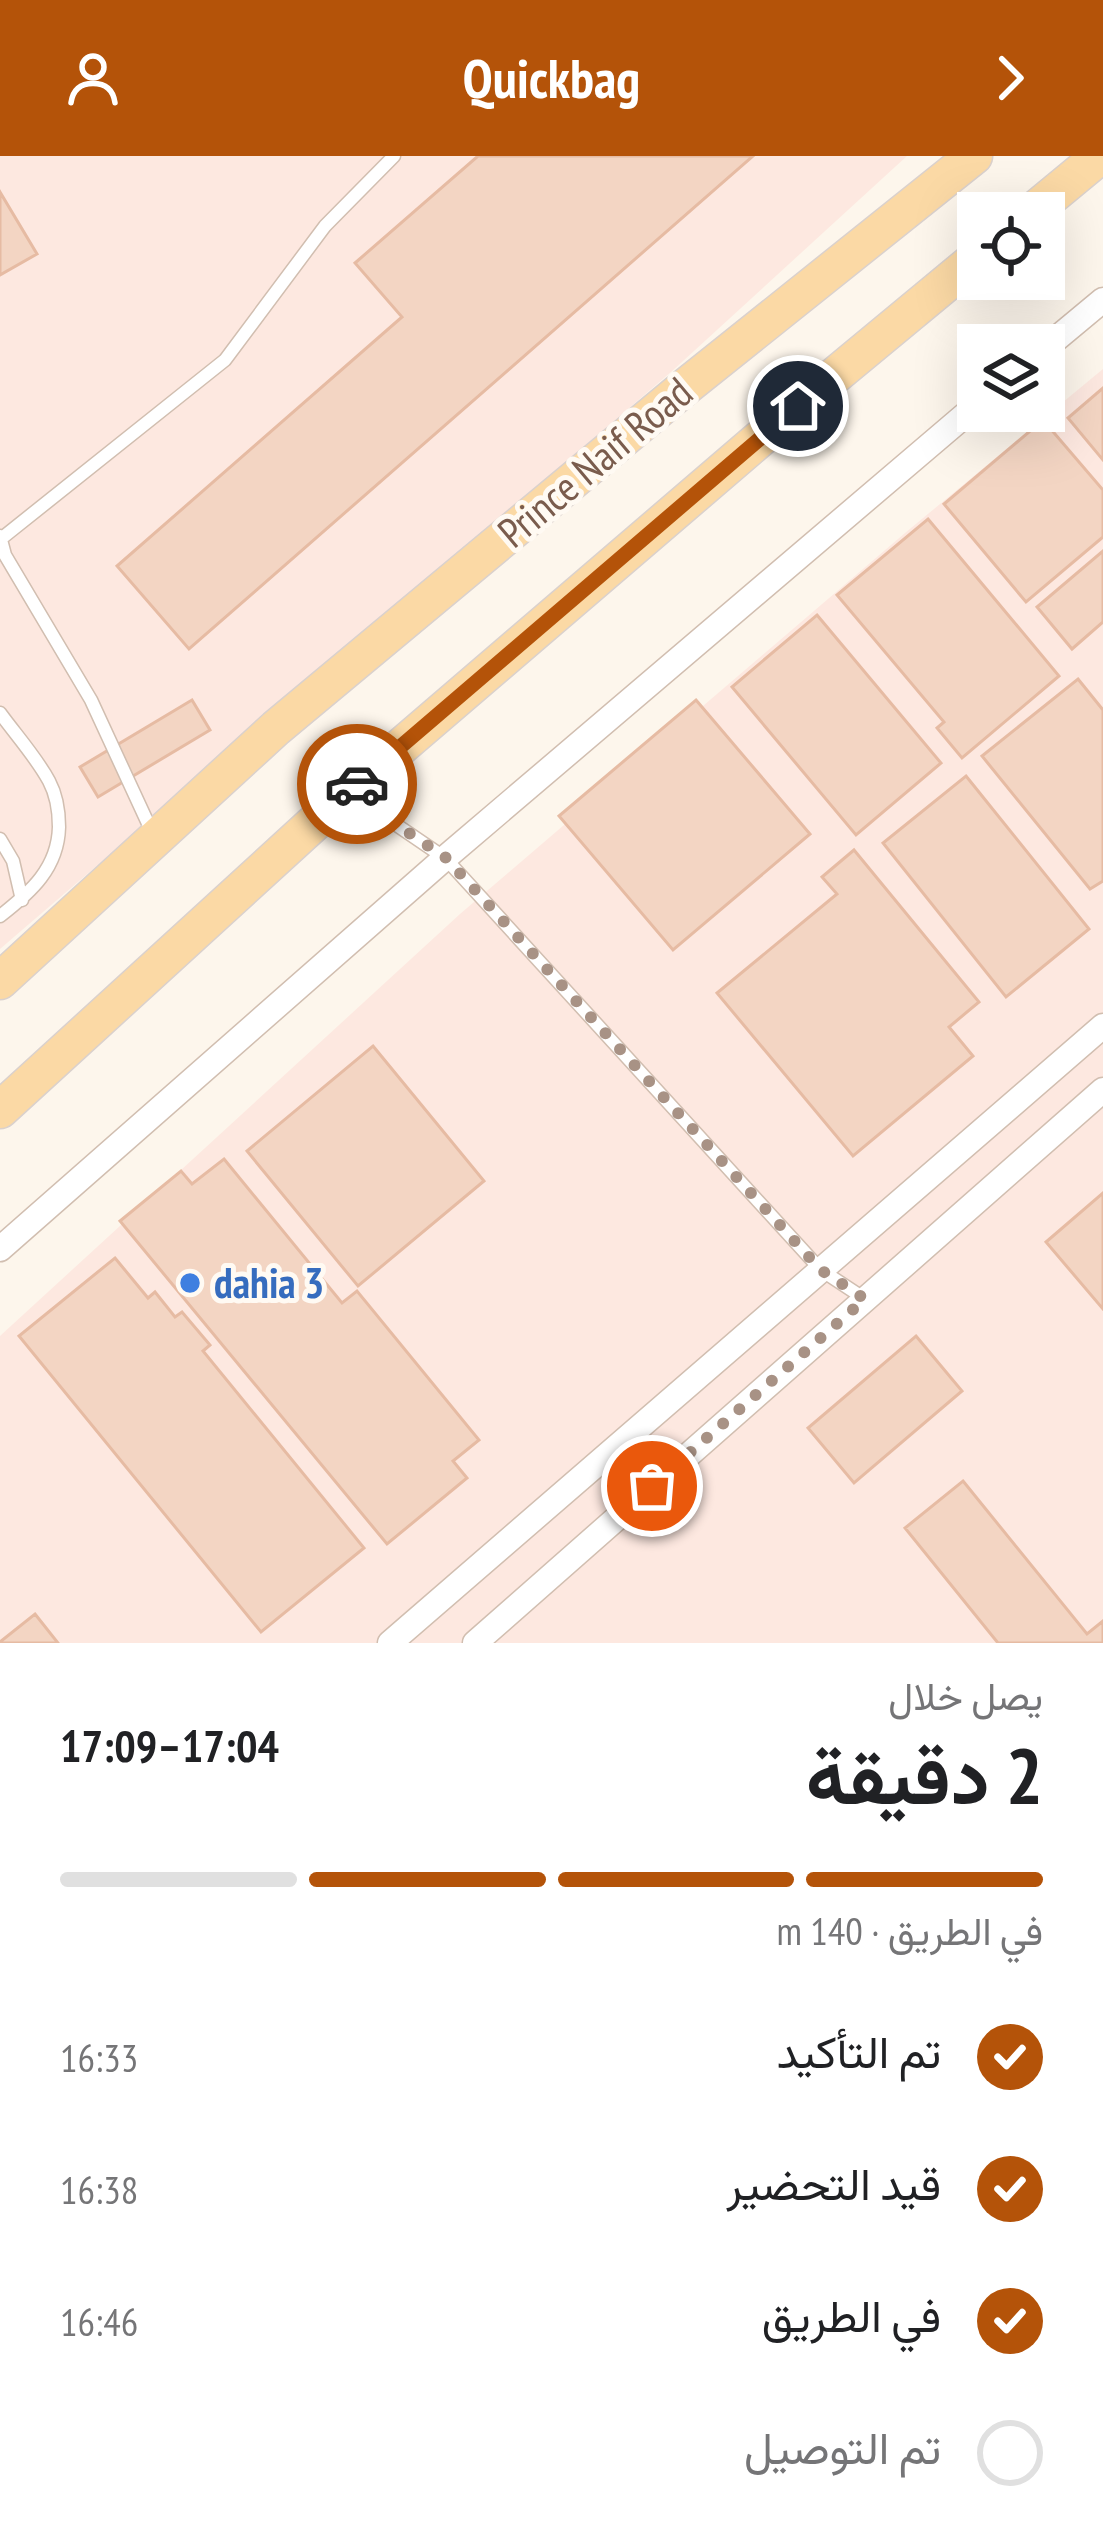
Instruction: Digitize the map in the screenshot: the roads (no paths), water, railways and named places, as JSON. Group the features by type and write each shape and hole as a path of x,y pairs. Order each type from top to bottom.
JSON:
{"main road":[{"name":"Prince Naif Road","path":"0,981 276,728 684,388 974,156"},
{"path":"1056,192 1100,156"},
{"path":"0,1110 348,792 957,274"}],"street":[{"path":"1065,332 1103,300"},
{"path":"0,1249 445,857 957,422"},
{"path":"390,1643 1103,1026"},
{"path":"475,1643 1103,1090"}],"lane":[{"path":"156,838 91,700 5,555 1,537 225,360 325,226 394,156"},
{"path":"0,712 51,784 59,815 58,844 50,868 22,900 0,916"},
{"path":"348,792 445,857 821,1270 865,1299"},
{"path":"0,839 13,861 22,900"}],"place":[{"name":"dahia 3","path":"190,1283"}]}
